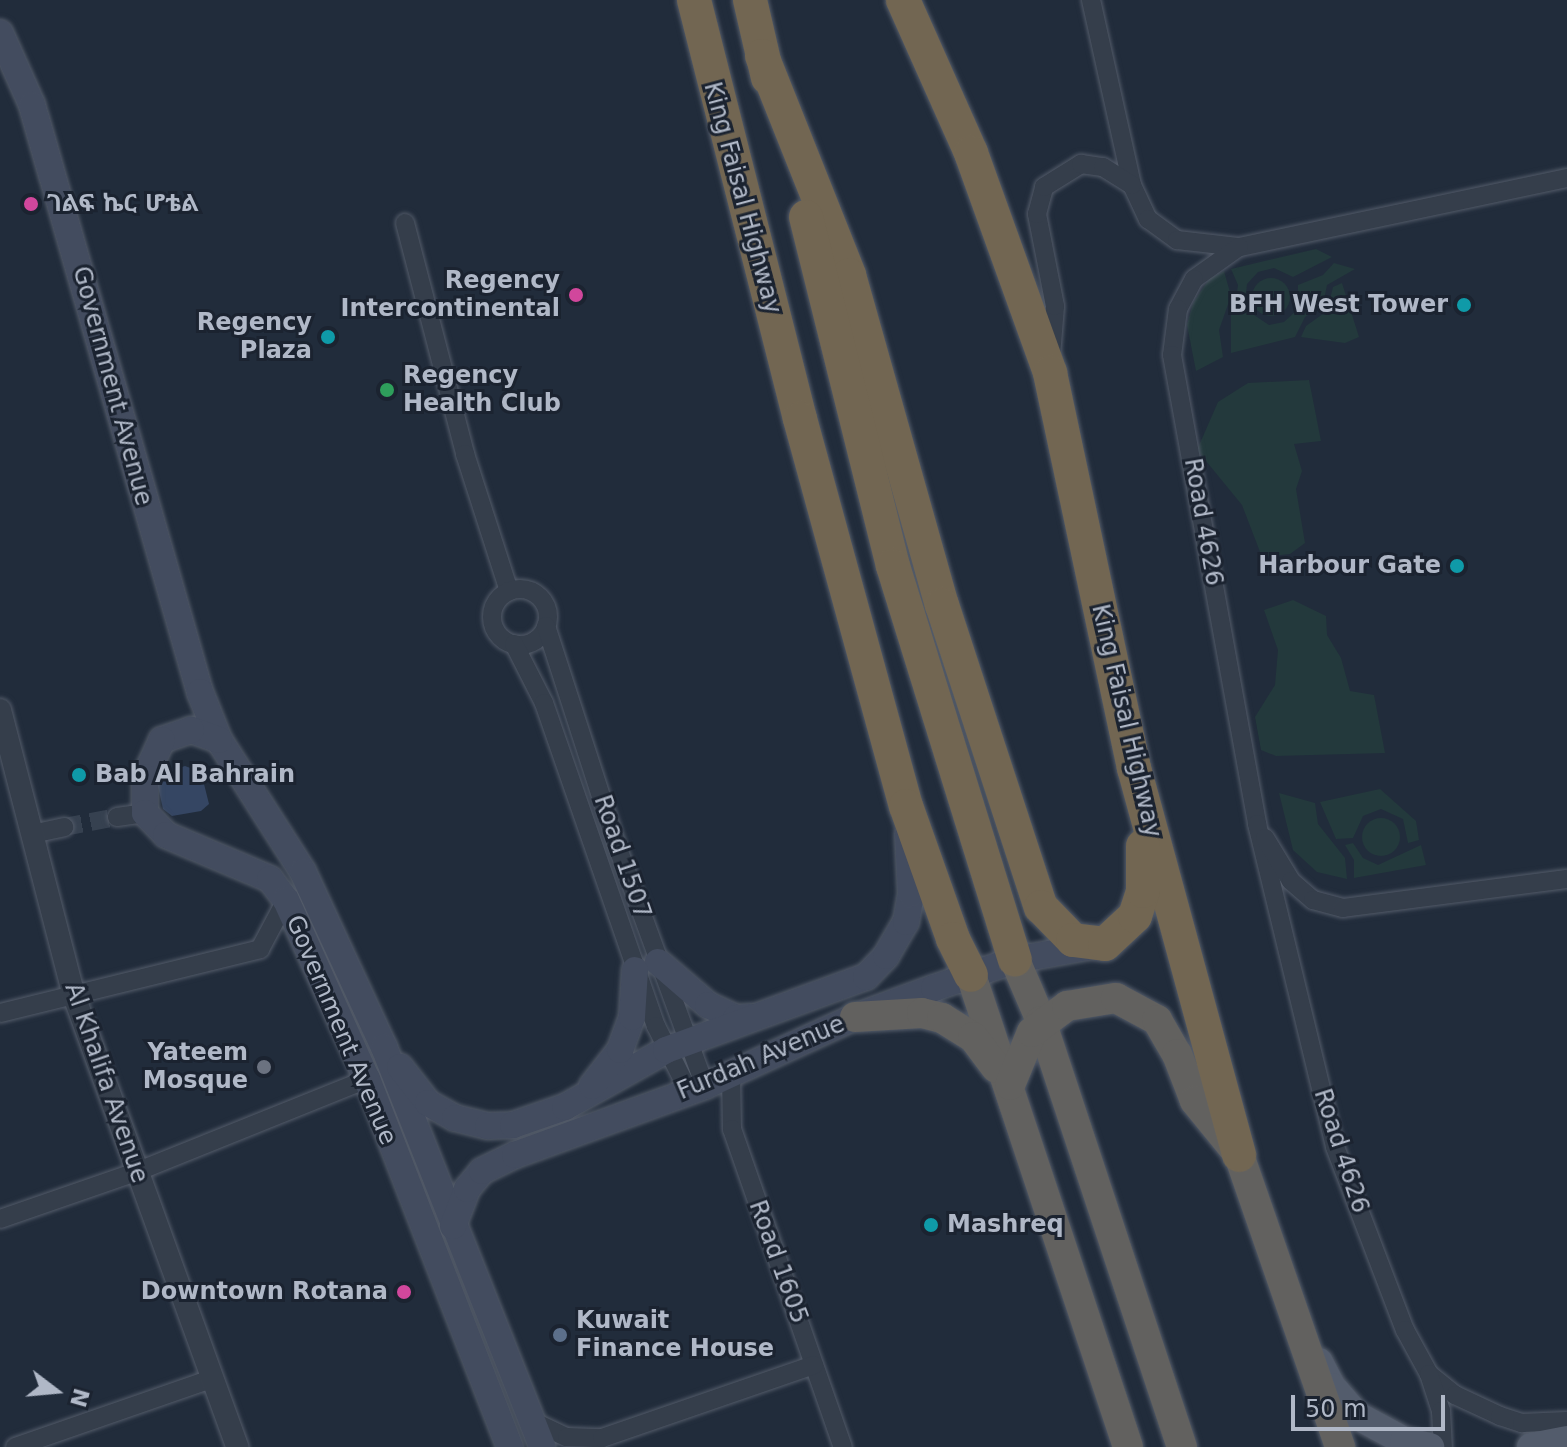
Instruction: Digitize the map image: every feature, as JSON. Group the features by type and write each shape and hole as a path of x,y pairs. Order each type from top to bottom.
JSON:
{"highway":[{"name":"King Faisal Highway","path":"694,0 800,419 906,806 1010,1085 1128,1447"},
{"path":"750,0 893,566 1015,960 1041,1021 1182,1447"},
{"name":"King Faisal Highway","path":"903,0 971,153 1050,373 1134,768 1239,1155 1281,1285 1340,1447"},
{"path":"762,56 849,275 942,605 1041,907 1073,940 1105,944 1135,916 1143,891 1134,768"},
{"path":"1010,1085 1020,1051 1041,1021 1091,998 1137,1005 1157,1020 1177,1054 1195,1101 1239,1155"},
{"path":"855,1017 922,1013 942,1018 973,1037 1010,1085"}],"main road":[{"name":"Government Avenue","path":"0,33 87,290 182,636 219,740 282,833 384,1047 542,1447"},
{"path":"145,813 145,777 162,740 191,730 219,740"},
{"name":"Furdah Avenue","path":"384,1047 428,1103 455,1118 488,1126 513,1125 565,1107 676,1046 866,977 886,956 906,922 911,894 906,806"},
{"name":"Government Avenue","path":"145,813 166,835 270,879 286,900 367,1079 510,1447"},
{"name":"Furdah Avenue","path":"453,1226 467,1189 482,1171 697,1089 855,1017 1015,960 1105,944"},
{"path":"565,1107 602,1077 620,1050 647,966 720,1012 760,1016"},
{"path":"1281,1285 1332,1387 1356,1415 1404,1441 1430,1447"},
{"path":"1531,1447 1567,1440"}],"street":[{"name":"Road 4626","path":"1091,0 1132,185 1148,219 1165,235 1189,244 1239,247 1567,178"},
{"path":"1050,373 1055,306 1037,214 1044,187 1081,164 1103,167 1132,185"},
{"path":"405,223 473,480 507,592"},
{"name":"Road 4626","path":"1239,247 1194,279 1178,309 1172,355 1257,824 1335,1147 1408,1338 1429,1374 1441,1411 1443,1447"},
{"path":"507,592 536,595 546,609 546,626 537,639 514,644 493,625 494,606 507,592"},
{"name":"Road 1507","path":"546,626 647,966"},
{"name":"Road 1507","path":"514,644 544,703 676,1046 697,1089"},
{"name":"Al Khalifa Avenue","path":"0,710 73,993 237,1447"},
{"path":"117,817 145,813"},
{"name":"Road 4626","path":"1257,824 1291,881 1313,900 1343,908 1363,910 1567,879"},
{"path":"32,834 64,827"},
{"path":"0,1013 260,949 286,900"},
{"name":"Road 1605","path":"731,1074 732,1129 843,1447"},
{"path":"0,1219 136,1172 367,1079"},
{"path":"532,1421 567,1437 602,1438 814,1365"},
{"name":"Road 4626","path":"1429,1374 1455,1395 1500,1416 1522,1423 1567,1421"},
{"path":"15,1447 211,1379"}],"green space":[{"path":"1316,249 1332,257 1293,277 1274,268 1258,272 1247,284 1245,304 1235,305 1238,285 1231,269"},
{"path":"1334,263 1355,269 1327,285 1323,305 1305,317 1295,337 1231,353 1231,312 1248,311 1269,325 1284,322 1298,309 1298,285 1323,275"},
{"path":"1224,271 1231,296 1219,330 1223,357 1196,371 1187,325 1193,303 1209,279"},
{"path":"1271,278 1285,283 1290,297 1285,311 1271,316 1257,311 1252,297 1257,283"},
{"path":"1342,283 1359,337 1345,343 1301,337 1306,326 1327,311 1333,287"},
{"path":"1309,380 1321,441 1294,444 1302,471 1296,489 1305,543 1290,554 1262,557 1242,505 1197,450 1218,402 1248,383"},
{"path":"1293,600 1326,616 1327,635 1341,658 1350,691 1374,695 1385,753 1276,756 1261,750 1255,717 1275,685 1278,650 1264,610"},
{"path":"1380,789 1416,821 1419,840 1408,843 1403,819 1381,809 1363,816 1353,838 1336,839 1320,802"},
{"path":"1279,793 1315,803 1318,824 1345,858 1347,879 1317,872 1293,850"},
{"path":"1381,818 1395,823 1400,837 1395,851 1381,856 1367,851 1362,837 1367,823"},
{"path":"1353,843 1363,858 1378,865 1421,845 1426,865 1354,878 1354,860 1345,845"}],"water":[{"path":"185,766 201,772 209,804 201,811 172,816 163,809 157,782 164,773"}],"tunnel":[{"path":"64,827 117,817"}],"place":[{"name":"ገልፍ ኬር ሆቴል","path":"31,204"},
{"name":"Regency Intercontinental","path":"576,295"},
{"name":"BFH West Tower","path":"1464,305"},
{"name":"Regency Plaza","path":"328,337"},
{"name":"Regency Health Club","path":"387,390"},
{"name":"Harbour Gate","path":"1457,566"},
{"name":"Bab Al Bahrain","path":"79,775"},
{"name":"Yateem Mosque","path":"264,1067"},
{"name":"Mashreq","path":"931,1225"},
{"name":"Downtown Rotana","path":"404,1292"},
{"name":"Kuwait Finance House","path":"560,1335"}]}
